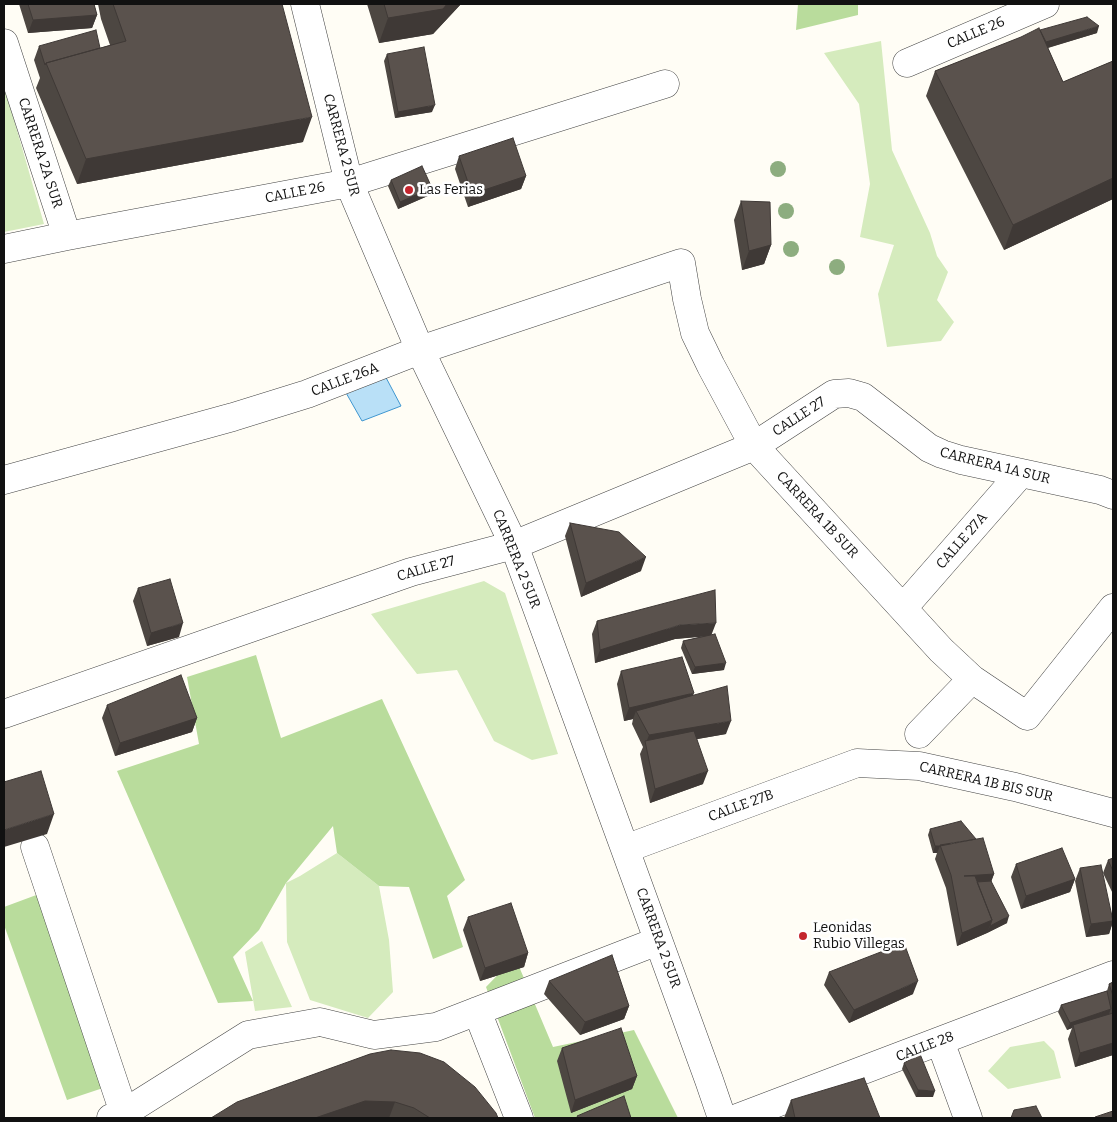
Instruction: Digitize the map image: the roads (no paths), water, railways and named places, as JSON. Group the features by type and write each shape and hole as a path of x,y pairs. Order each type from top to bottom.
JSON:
{"street":[{"name":"CARRERA 2 SUR","path":"304,4 349,183 420,350 514,545 722,1118"},
{"name":"CALLE 26","path":"907,63 1045,4"},
{"name":"CARRERA 2A SUR","path":"4,42 67,236"},
{"name":"CALLE 26","path":"4,249 349,183 665,84"},
{"name":"CALLE 26A","path":"4,480 233,417 307,394 420,350 681,263"},
{"name":"CARRERA 1B SUR","path":"681,263 695,333 754,446 941,650 972,679 1026,716 1113,608"},
{"name":"CARRERA 1A SUR","path":"834,394 849,393 863,397 929,448 942,454 961,460 1100,490 1113,496"},
{"name":"CALLE 27","path":"4,714 411,572 514,545 754,446 834,394"},
{"name":"CALLE 27A","path":"904,608 1021,473"},
{"path":"918,734 972,679"},
{"name":"CALLE 27B","path":"625,848 857,763"},
{"name":"CARRERA 1B BIS SUR","path":"857,763 919,766 1015,787 1113,813"},
{"path":"35,847 117,1116 248,1035 320,1022 374,1035 436,1027 658,941"},
{"name":"CALLE 28","path":"737,1118 1113,976"},
{"path":"477,1011 519,1118"},
{"path":"940,1041 968,1118"}],"water":[{"path":"382,370 401,406 362,421 345,391"}],"place":[{"name":"Las Ferias","path":"409,190"},
{"name":"Leonidas Rubio Villegas","path":"803,936"}]}
